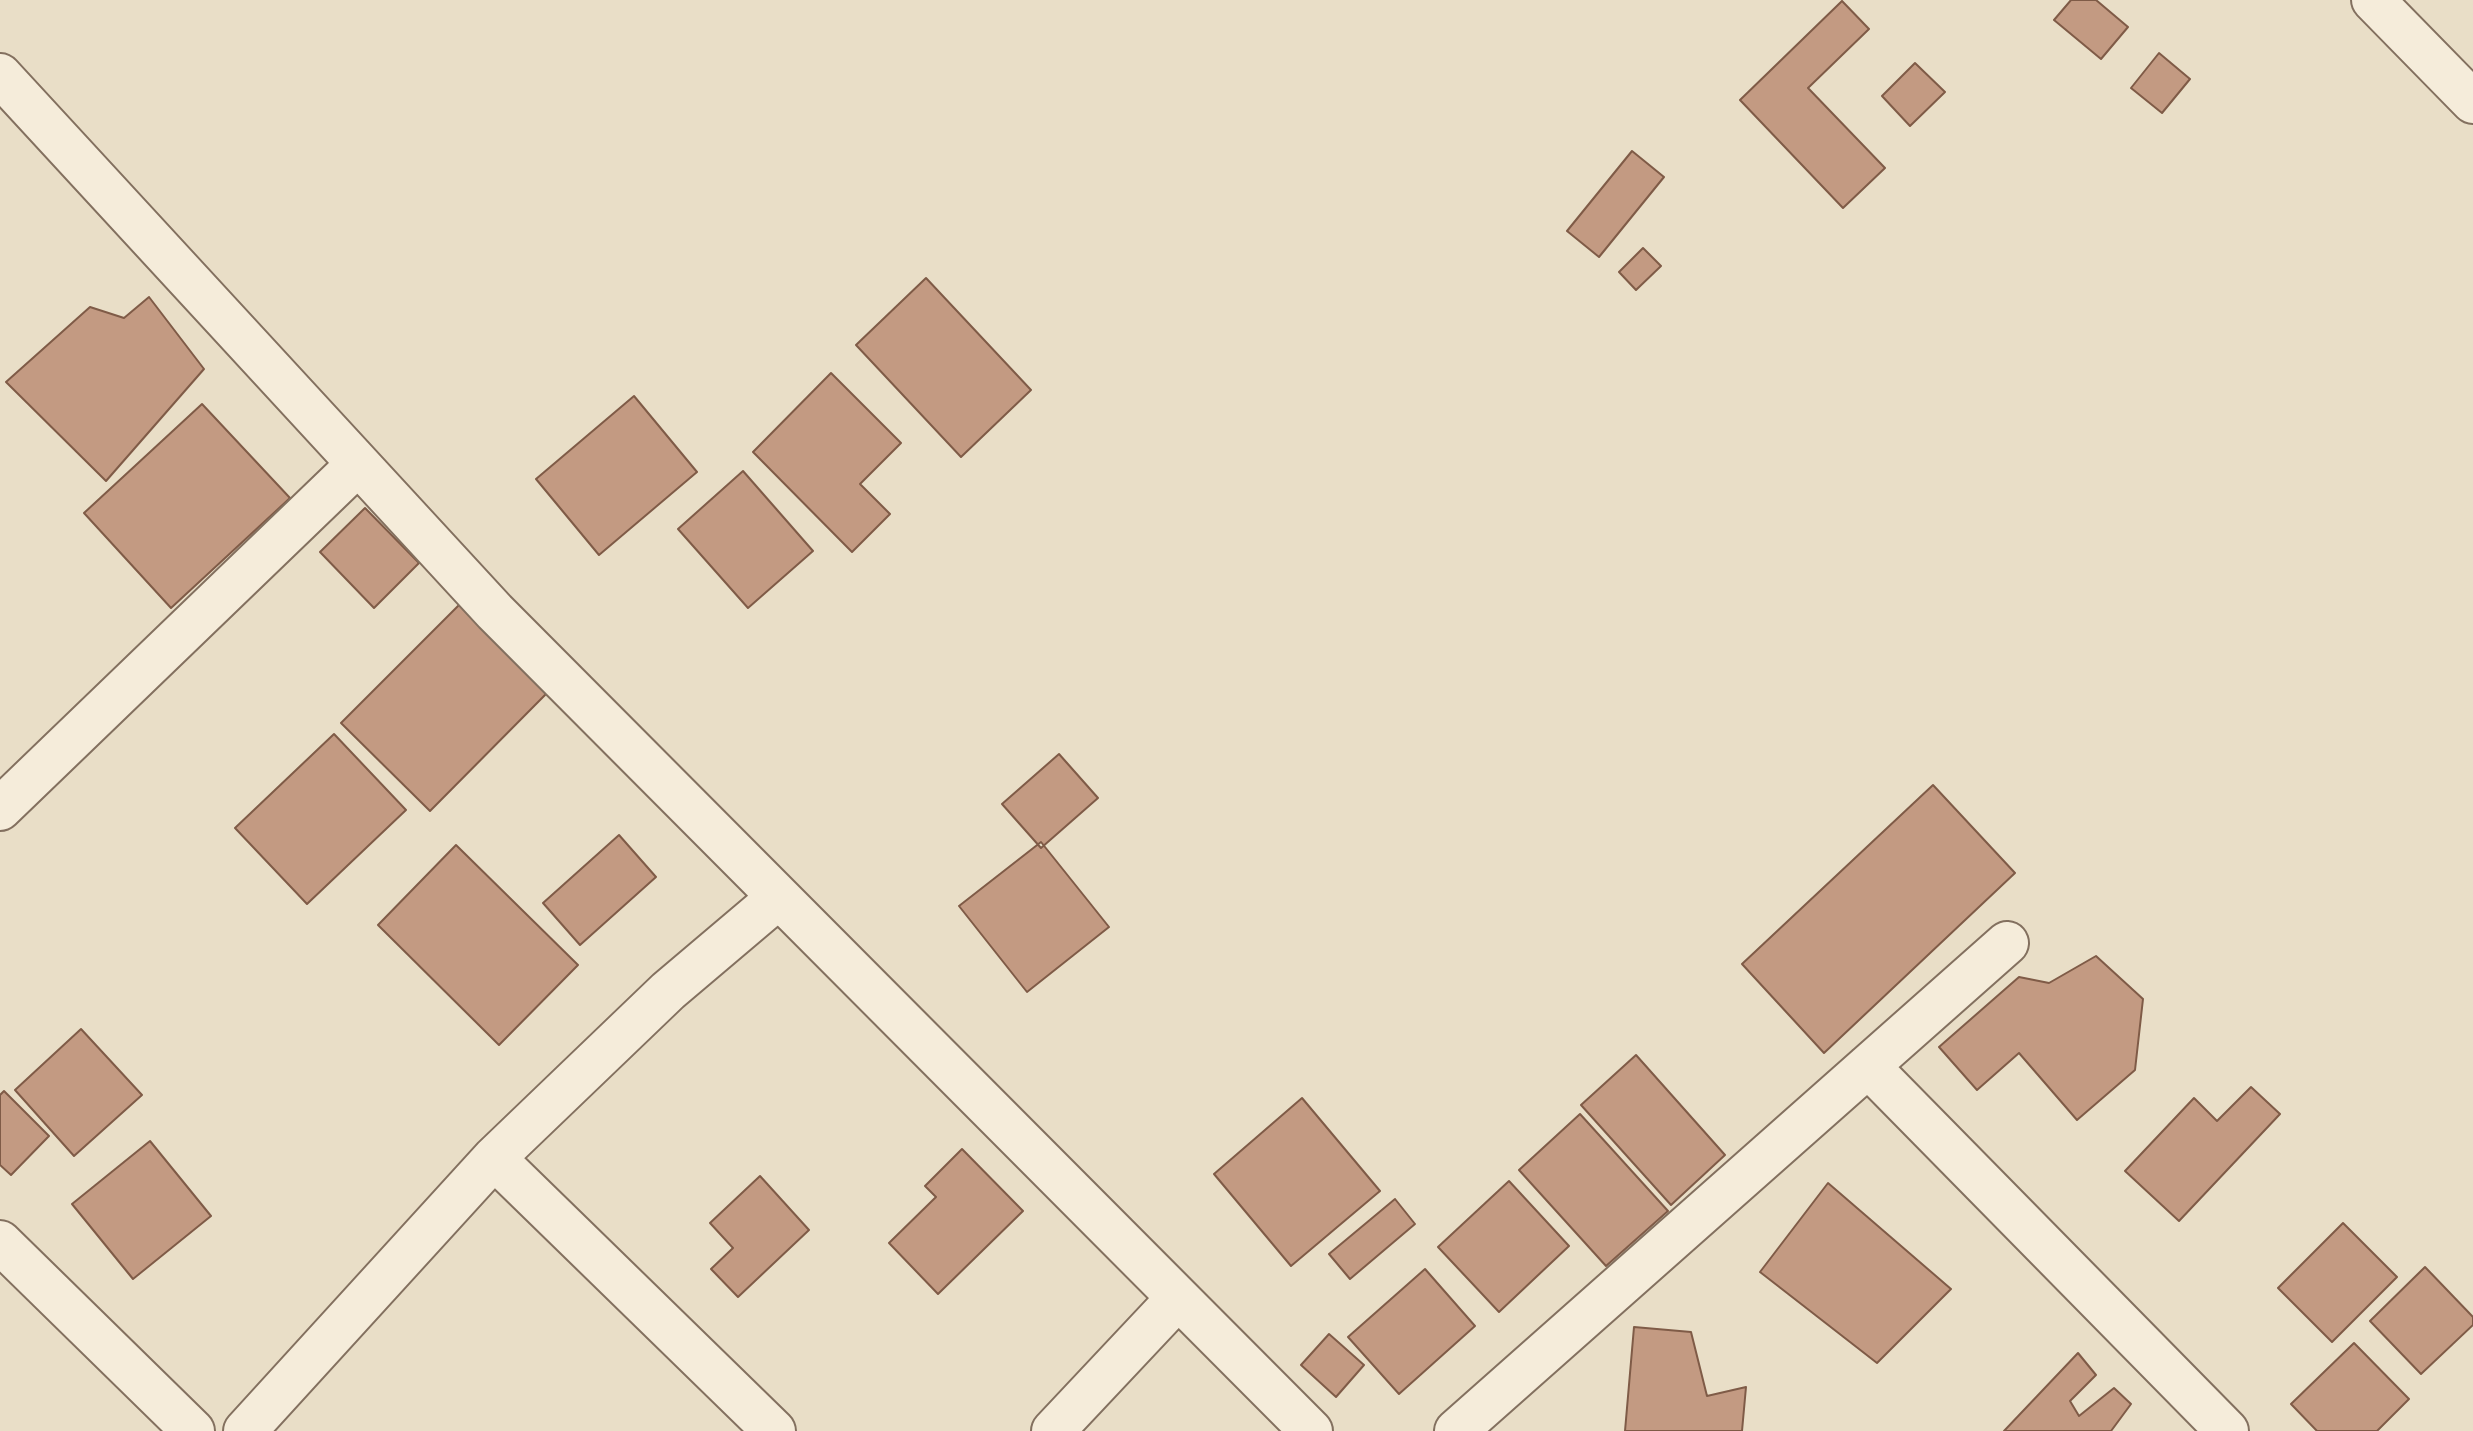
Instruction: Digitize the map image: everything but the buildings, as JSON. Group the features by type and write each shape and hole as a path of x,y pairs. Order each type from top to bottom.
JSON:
{"street":[{"path":"2373,0 2473,102"},
{"path":"0,75 495,612 1311,1431"},
{"path":"0,809 358,464"},
{"path":"245,1431 494,1158 668,991 779,897"},
{"path":"1456,1431 2007,943"},
{"path":"1868,1066 2227,1431"},
{"path":"494,1158 774,1431"},
{"path":"0,1242 193,1431"},
{"path":"1053,1431 1178,1298"}]}
